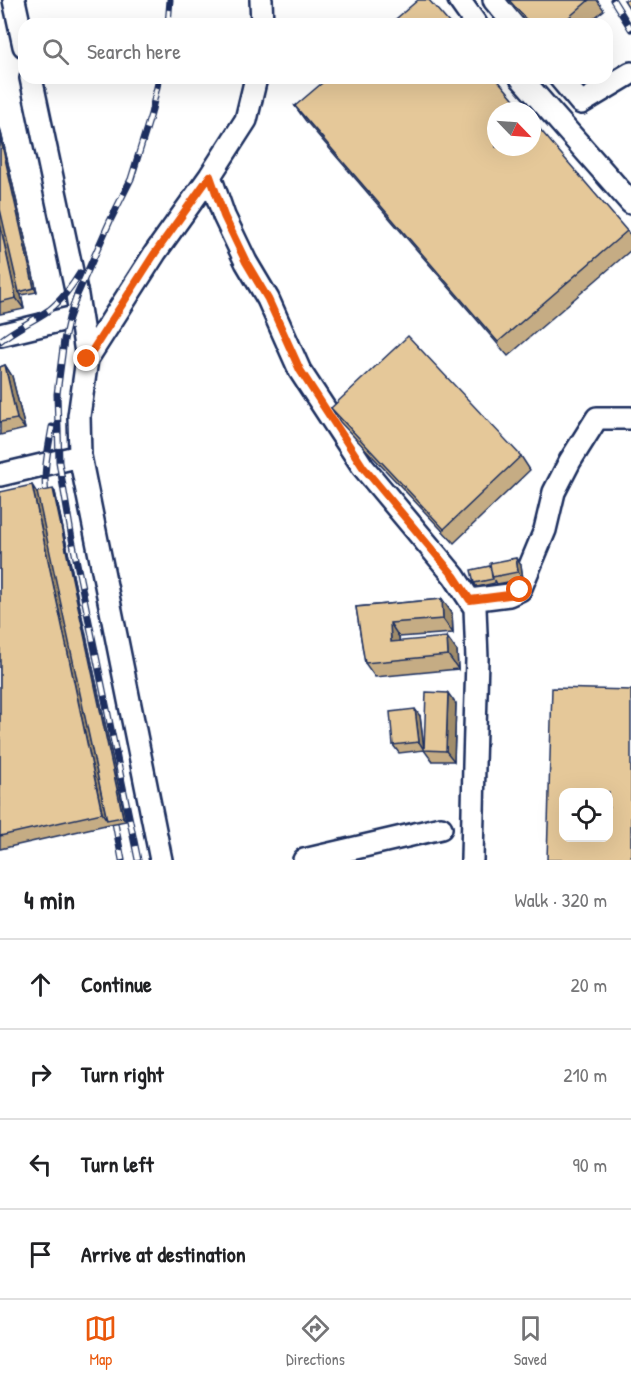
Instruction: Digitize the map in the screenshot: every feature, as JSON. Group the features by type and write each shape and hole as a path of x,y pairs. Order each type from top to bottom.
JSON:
{"lane":[{"path":"14,0 18,18"},
{"path":"261,0 262,18"},
{"path":"459,0 472,18"},
{"path":"494,0 509,18"},
{"path":"613,84 631,73"},
{"path":"32,84 77,295 87,359 79,416 80,456 161,860"},
{"path":"87,359 155,253 210,176 246,120 255,84"},
{"path":"526,84 631,203"},
{"path":"565,84 581,103 613,84"},
{"path":"210,176 224,216 246,262 268,299 300,370 363,467 454,576 475,608 477,659 472,860"},
{"path":"0,335 80,316"},
{"path":"470,600 509,595 520,590 545,530 554,492 597,418 631,418"},
{"path":"0,475 80,456"},
{"path":"304,860 441,828"}],"building":[{"path":"418,0 429,0 445,18 397,18"},
{"path":"509,0 589,0 568,18 525,18"},
{"path":"624,0 631,0 631,11"},
{"path":"321,84 501,84 516,102 487,102 487,156 541,156 541,131 627,231 498,342 295,106"},
{"path":"0,136 34,288 19,292 0,209"},
{"path":"0,224 16,298 0,302"},
{"path":"408,336 521,456 444,529 331,408"},
{"path":"5,365 17,419 0,422 0,367"},
{"path":"32,485 102,813 0,836 0,492"},
{"path":"53,489 123,817 107,820 37,492"},
{"path":"516,558 518,572 492,577 490,563"},
{"path":"490,566 493,579 474,583 471,570"},
{"path":"442,599 443,619 390,623 391,642 447,637 448,655 365,663 356,607"},
{"path":"552,688 631,690 631,860 547,860"},
{"path":"426,692 448,693 446,751 424,750"},
{"path":"415,709 419,742 393,745 390,712"}],"railway":[{"path":"168,18 170,0"},
{"path":"613,0 631,29"},
{"path":"138,860 72,539 59,462 57,394 69,318 110,221 131,179 158,84"},
{"path":"0,341 53,307 80,273"},
{"path":"46,494 46,469 52,427"},
{"path":"115,823 122,860"}],"route":[{"path":"87,359 155,253 210,176 224,216 246,262 268,299 300,370 363,467 454,576 470,600 509,595 520,590"}]}
